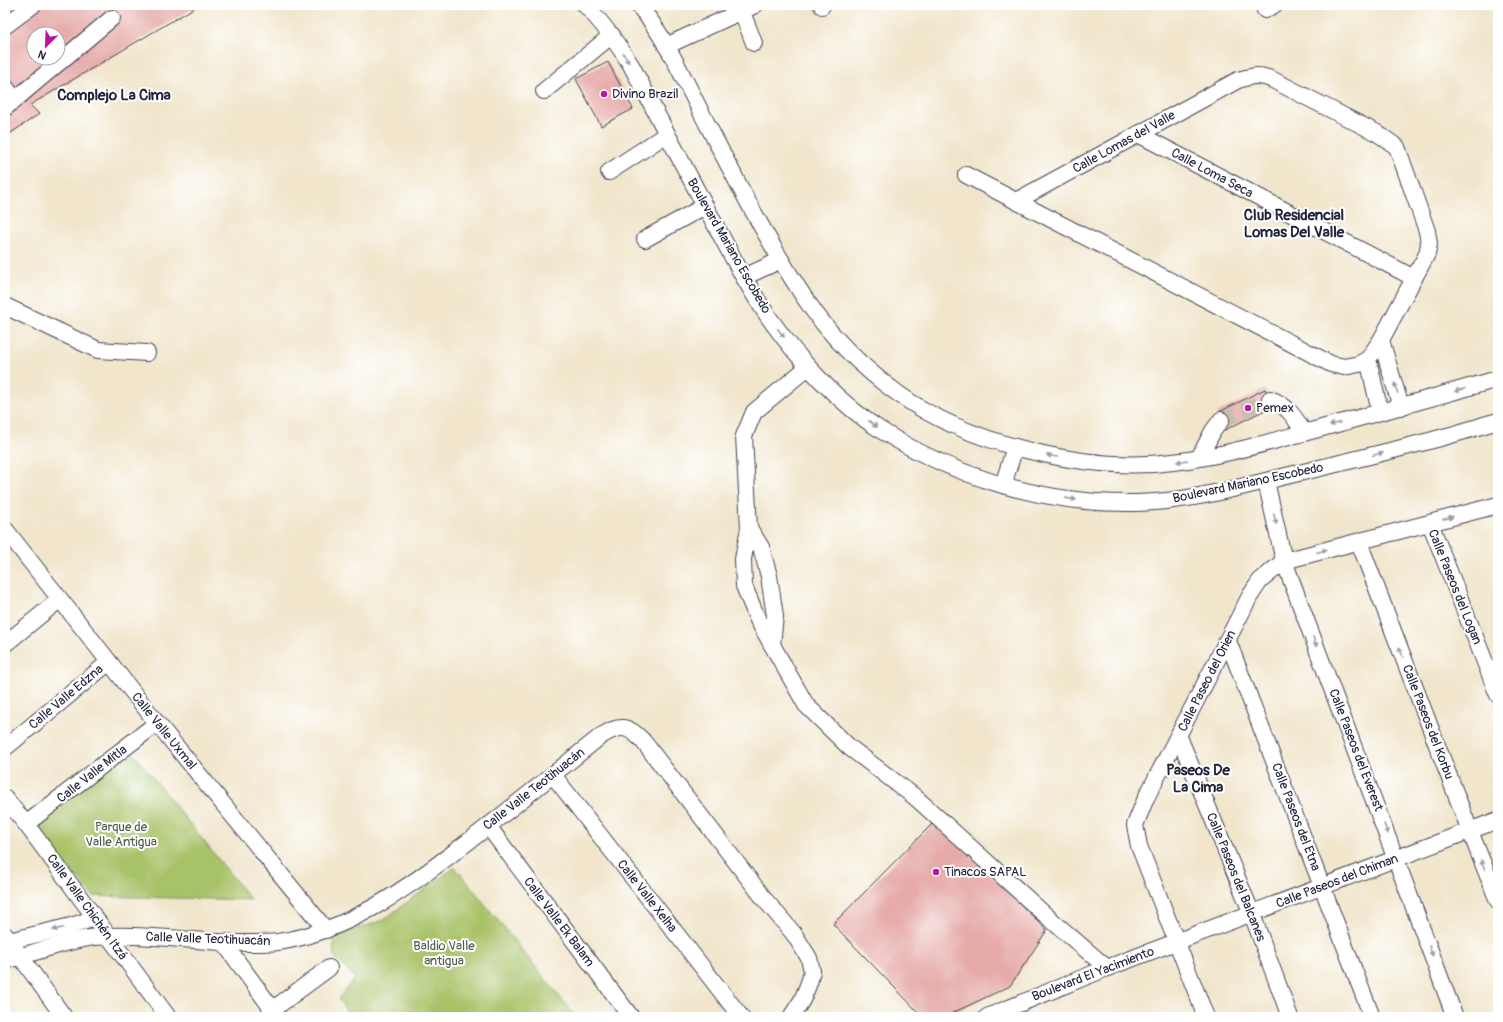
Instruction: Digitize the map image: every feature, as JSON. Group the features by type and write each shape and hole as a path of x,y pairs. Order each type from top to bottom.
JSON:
{"street":[{"path":"5,26 33,5"},
{"name":"Boulevard Mariano Escobedo","path":"585,5 612,35 630,65 744,277 770,319 808,367 842,400 880,430 921,453 957,469 1003,485 1041,494 1088,501 1136,503 1176,500 1266,481 1426,442 1498,421"},
{"path":"638,5 649,17 666,46 738,185 805,299 836,339 868,370 901,396 939,418 981,435 1052,456 1090,462 1144,464 1171,462 1242,450 1498,379"},
{"path":"666,46 749,8 754,43"},
{"path":"8,98 75,50 112,18"},
{"path":"544,91 612,35"},
{"name":"Calle Lomas del Valle","path":"1016,201 1238,80 1250,76 1261,75 1271,79 1364,126 1397,147 1428,231 1429,244 1427,254 1381,340 1368,359"},
{"path":"609,172 667,134"},
{"name":"Calle Loma Seca","path":"1138,134 1414,278"},
{"path":"966,175 1331,364 1344,367 1359,364 1368,359 1380,412"},
{"path":"645,239 705,206"},
{"path":"744,277 781,260"},
{"path":"5,306 98,350 147,352"},
{"path":"1381,340 1401,407"},
{"path":"808,367 754,412 744,436 749,528 743,559 744,586 758,620 806,705 849,747 915,797 1042,912 1107,968"},
{"path":"1270,399 1279,402 1290,411 1304,433"},
{"path":"1199,458 1220,420"},
{"path":"1003,485 1015,446"},
{"name":"Calle Paseos del Everest","path":"1266,481 1284,561 1455,1017"},
{"name":"Calle Paseo del Orien","path":"1206,1017 1139,846 1136,825 1146,798 1250,596 1260,581 1284,561 1498,505"},
{"name":"Calle Paseos del Logan","path":"1430,523 1498,695"},
{"path":"749,528 761,547 769,576 775,616 772,645"},
{"name":"Calle Valle Uxmal","path":"8,539 326,930"},
{"name":"Calle Paseos del Korbu","path":"1359,542 1498,901"},
{"path":"5,644 59,600"},
{"name":"Calle Paseos del Etna","path":"1228,641 1372,1017"},
{"name":"Calle Valle Edzna","path":"5,748 109,662"},
{"name":"Calle Valle Mitla","path":"26,824 157,724"},
{"name":"Calle Valle Teotihuacán","path":"5,961 81,940 108,936 159,937 224,943 277,942 326,930 396,895 488,826 610,730 624,727 635,733 766,901 794,934 809,958 812,971 809,983 802,1000 792,1017"},
{"name":"Calle Paseos del Balcanes","path":"1178,737 1252,914 1290,1017"},
{"name":"Calle Valle Xelha","path":"553,774 741,1017"},
{"name":"Calle Valle Chichén Itzá","path":"5,798 26,824 168,1017"},
{"name":"Calle Paseos del Chiman","path":"1176,942 1498,820"},
{"name":"Calle Valle Ek Balam","path":"488,826 631,1017"},
{"path":"64,1017 21,957 6,939 71,926 95,918"},
{"name":"Boulevard El Yacimiento","path":"987,1017 1107,968 1176,942"},
{"path":"224,943 275,1013 329,968"}],"green space":[{"name":"Parque de Valle Antigua","path":"130,749 251,900 93,896 33,826"},
{"name":"Baldio Valle antigua","path":"455,867 576,1017 351,1017 338,999 355,978 334,956 333,937 383,920"}],"building":[{"path":"5,5 199,5 30,105 39,114 5,137"},
{"name":"Divino Brazil","path":"608,62 633,109 601,126 576,79"},
{"name":"Pemex","path":"1265,389 1273,406 1225,430 1217,413"},
{"name":"Tinacos SAPAL","path":"935,821 1047,930 1010,986 944,1017 923,1017 833,924"}],"tunnel":[{"path":"1221,420 1270,399"}],"place":[{"name":"Divino Brazil","path":"604,94"},
{"name":"Pemex","path":"1248,408"},
{"name":"Tinacos SAPAL","path":"936,872"}],"district":[{"name":"Complejo La Cima","path":"114,95"},
{"name":"Club Residencial Lomas Del Valle","path":"1294,224"},
{"name":"Paseos De La Cima","path":"1198,778"}]}
